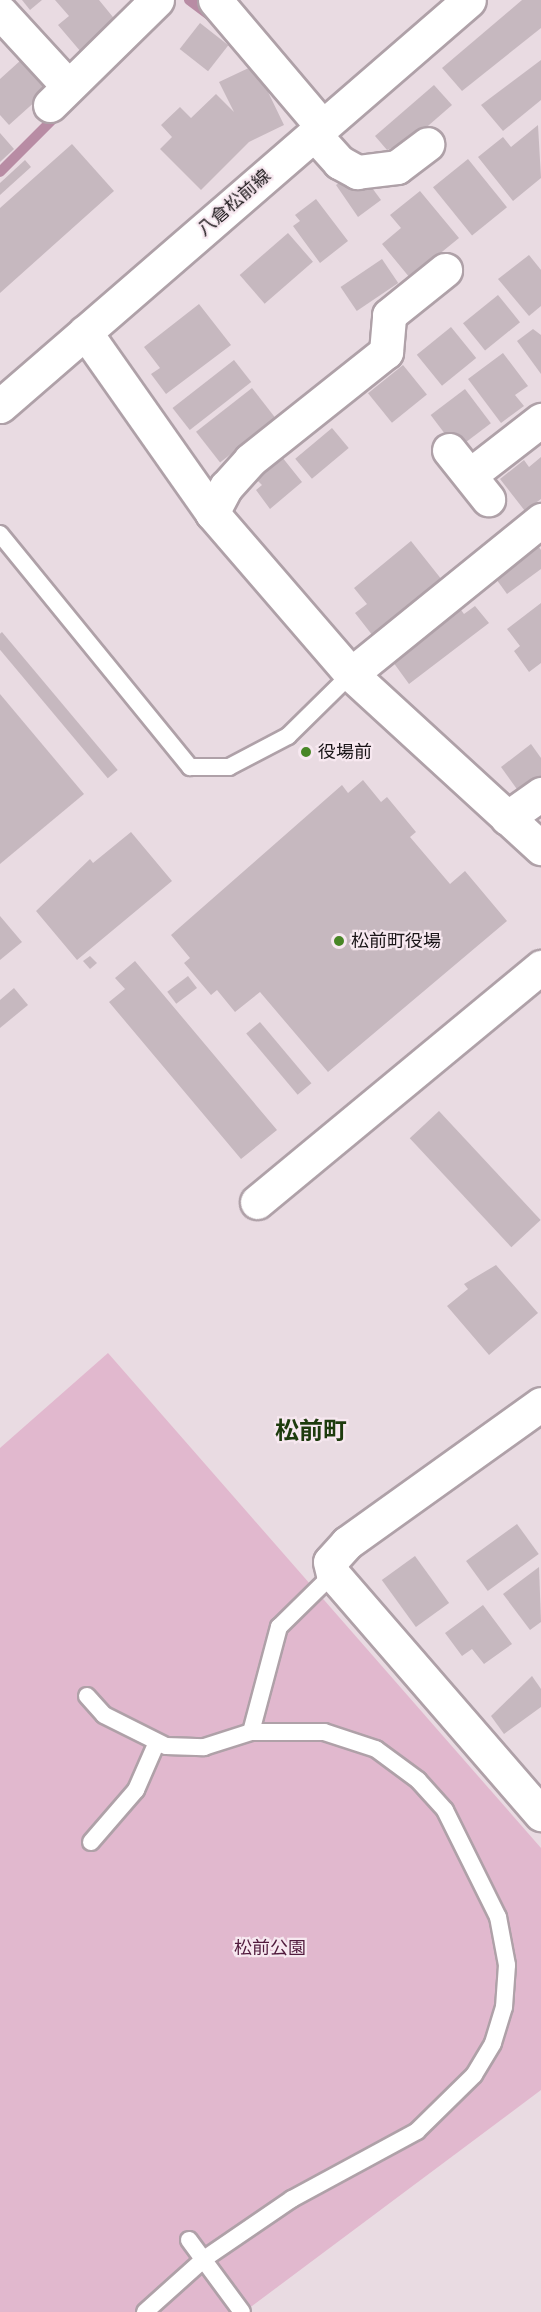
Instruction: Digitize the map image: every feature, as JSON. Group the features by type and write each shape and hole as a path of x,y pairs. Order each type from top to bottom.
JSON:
{"street":[{"path":"0,12 59,96 157,0"},
{"path":"214,0 318,130 339,162 357,172 397,167 427,144"},
{"name":"八倉松前線","path":"0,406 469,0"},
{"path":"212,513 226,486 250,460 386,352 389,315 445,270"},
{"path":"85,332 212,513 351,674 541,848"},
{"path":"449,450 479,487 541,420"},
{"path":"351,674 541,520"},
{"path":"507,819 541,794"},
{"path":"258,1202 541,968"},
{"path":"541,1404 347,1543 330,1562 333,1574 541,1814"}],"lane":[{"path":"0,534 190,767 229,767 288,736 351,674"},
{"path":"252,1732 279,1627 333,1574"},
{"path":"87,1696 104,1715 157,1742 204,1747 252,1732 324,1732 376,1749 418,1780 446,1810 498,1917 507,1965 504,2007 493,2043 474,2075 417,2131 302,2193 204,2259 145,2312"},
{"path":"91,1842 136,1790 157,1742"},
{"path":"189,2240 242,2312"}],"green space":[{"name":"松前公園","path":"108,1353 541,1848 541,2090 244,2312 0,2312 0,1448"}],"building":[{"path":"22,0 42,0 30,10"},
{"path":"55,0 99,0 117,22 81,52 58,25 69,16"},
{"path":"522,0 541,0 541,28 462,91 442,68"},
{"path":"200,23 228,45 208,71 180,49"},
{"path":"21,60 48,90 9,125 0,115 0,79"},
{"path":"541,60 541,100 503,131 481,105"},
{"path":"255,65 284,125 249,142 201,190 160,149 172,137 161,125 180,107 191,118 216,94 234,112 219,82"},
{"path":"434,85 452,105 413,139 387,150 375,136"},
{"path":"538,125 541,178 513,201 478,157 503,137 511,147"},
{"path":"0,133 14,149 0,162"},
{"path":"72,144 114,191 0,293 0,208"},
{"path":"468,159 507,207 472,236 433,187"},
{"path":"25,160 31,167 0,195 0,183"},
{"path":"353,173 364,177 381,200 358,217 336,185"},
{"path":"420,191 459,238 410,278 382,244 401,228 390,215"},
{"path":"316,199 348,241 320,263 293,226 300,221 295,215"},
{"path":"288,233 313,262 265,304 240,275"},
{"path":"529,255 541,270 541,306 529,316 498,279"},
{"path":"382,259 398,283 357,311 341,287"},
{"path":"498,295 520,322 485,351 463,323"},
{"path":"199,304 231,345 166,394 151,374 160,368 144,347"},
{"path":"451,327 476,358 442,386 417,355"},
{"path":"533,329 541,335 541,374 517,341"},
{"path":"503,353 528,386 515,395 524,406 501,423 468,379"},
{"path":"234,360 251,382 190,430 173,408"},
{"path":"403,365 427,395 392,423 368,393"},
{"path":"252,388 276,419 220,462 196,432"},
{"path":"465,389 491,423 457,449 431,415"},
{"path":"332,428 349,448 312,479 295,459"},
{"path":"282,457 302,482 270,509 256,490 262,485 255,478"},
{"path":"541,457 541,499 525,511 500,479 524,460 529,467"},
{"path":"534,540 541,550 541,569 507,594 491,572"},
{"path":"411,541 442,580 373,636 355,613 367,604 354,588"},
{"path":"453,599 464,614 475,606 489,623 409,684 385,651"},
{"path":"541,603 541,663 529,672 514,651 520,646 507,629"},
{"path":"2,632 118,770 108,778 0,650 0,634"},
{"path":"0,694 84,794 0,864"},
{"path":"531,744 541,758 541,776 519,792 501,767"},
{"path":"363,780 381,802 387,797 416,832 410,837 450,884 465,871 507,921 328,1072 260,992 235,1012 217,990 211,995 184,963 190,958 171,935 342,785 348,793"},
{"path":"131,832 172,881 77,960 36,911 90,859 93,863"},
{"path":"0,916 22,942 0,960"},
{"path":"90,956 97,963 90,969 83,961"},
{"path":"135,961 277,1130 241,1159 109,1002 125,989 115,978"},
{"path":"188,976 197,988 176,1004 167,992"},
{"path":"14,988 28,1005 0,1028 0,1000"},
{"path":"260,1022 311,1083 298,1095 246,1034"},
{"path":"439,1111 541,1220 511,1247 410,1138"},
{"path":"496,1265 538,1313 489,1355 447,1306 468,1289 464,1284"},
{"path":"517,1524 539,1554 488,1591 466,1561"},
{"path":"415,1556 449,1603 416,1627 382,1580"},
{"path":"539,1567 541,1622 530,1630 503,1594"},
{"path":"483,1605 512,1644 484,1664 472,1649 462,1656 445,1633"},
{"path":"532,1676 541,1689 541,1707 504,1734 491,1716"}],"waterway":[{"path":"189,0 213,18"},
{"path":"0,172 61,111"}],"place":[{"name":"役場前","path":"306,752"},
{"name":"松前町役場","path":"339,941"}],"district":[{"name":"松前町","path":"311,1431"}]}
